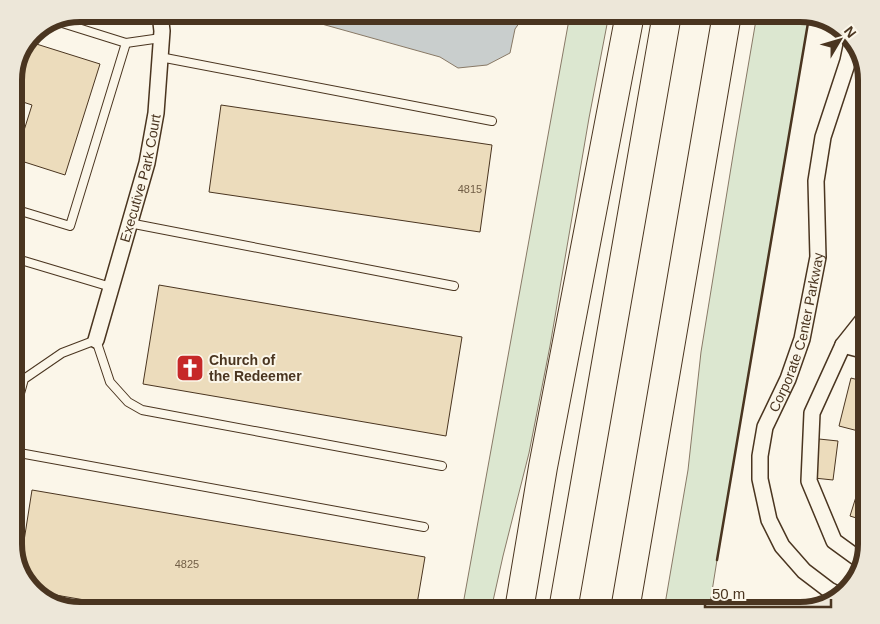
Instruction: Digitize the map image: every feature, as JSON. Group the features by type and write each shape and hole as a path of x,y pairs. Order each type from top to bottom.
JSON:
{"highway":[{"path":"520,602 543,467 628,22"},
{"path":"564,602 666,22"},
{"path":"626,602 726,22"},
{"path":"505,602 517,544 543,467"}],"street":[{"name":"Executive Park Court","path":"96,340 147,163 156,113 160,22"},
{"name":"Corporate Center Parkway","path":"832,592 804,571 782,546 769,520 760,479 760,456 765,427 788,379 802,339 818,257 816,180 823,137 850,52"},
{"path":"855,557 834,541 809,481 812,413 843,345 858,326"},
{"path":"843,345 858,349"}],"lane":[{"path":"67,25 126,43 161,38"},
{"path":"23,212 70,226 126,43"},
{"path":"160,56 492,121"},
{"path":"129,224 454,286"},
{"path":"23,261 112,287"},
{"path":"23,383 24,379 62,353 96,340 110,382 128,402 142,410 442,466"},
{"path":"23,454 424,527"}],"green space":[{"path":"569,22 607,22 529,453 493,602 463,602"},
{"path":"756,22 808,23 710,602 665,602 688,470 701,352"}],"shaded area":[{"path":"315,22 520,22 515,29 510,53 487,65 458,68 440,57"}],"building":[{"path":"35,44 100,64 65,175 23,162 23,134 32,105 23,102 23,77 24,65"},
{"path":"221,105 492,145 480,232 209,192"},
{"path":"159,285 462,337 446,436 143,384"},
{"path":"851,378 858,380 858,431 839,426"},
{"path":"819,439 838,441 833,480 814,478"},
{"path":"32,490 425,557 417,602 96,602 52,594 45,590 34,579 28,569 24,559 23,547"},
{"path":"858,490 858,518 850,516"}],"wall":[{"path":"717,560 808,23"}],"place":[{"name":"Church of the Redeemer","path":"190,368"}]}
